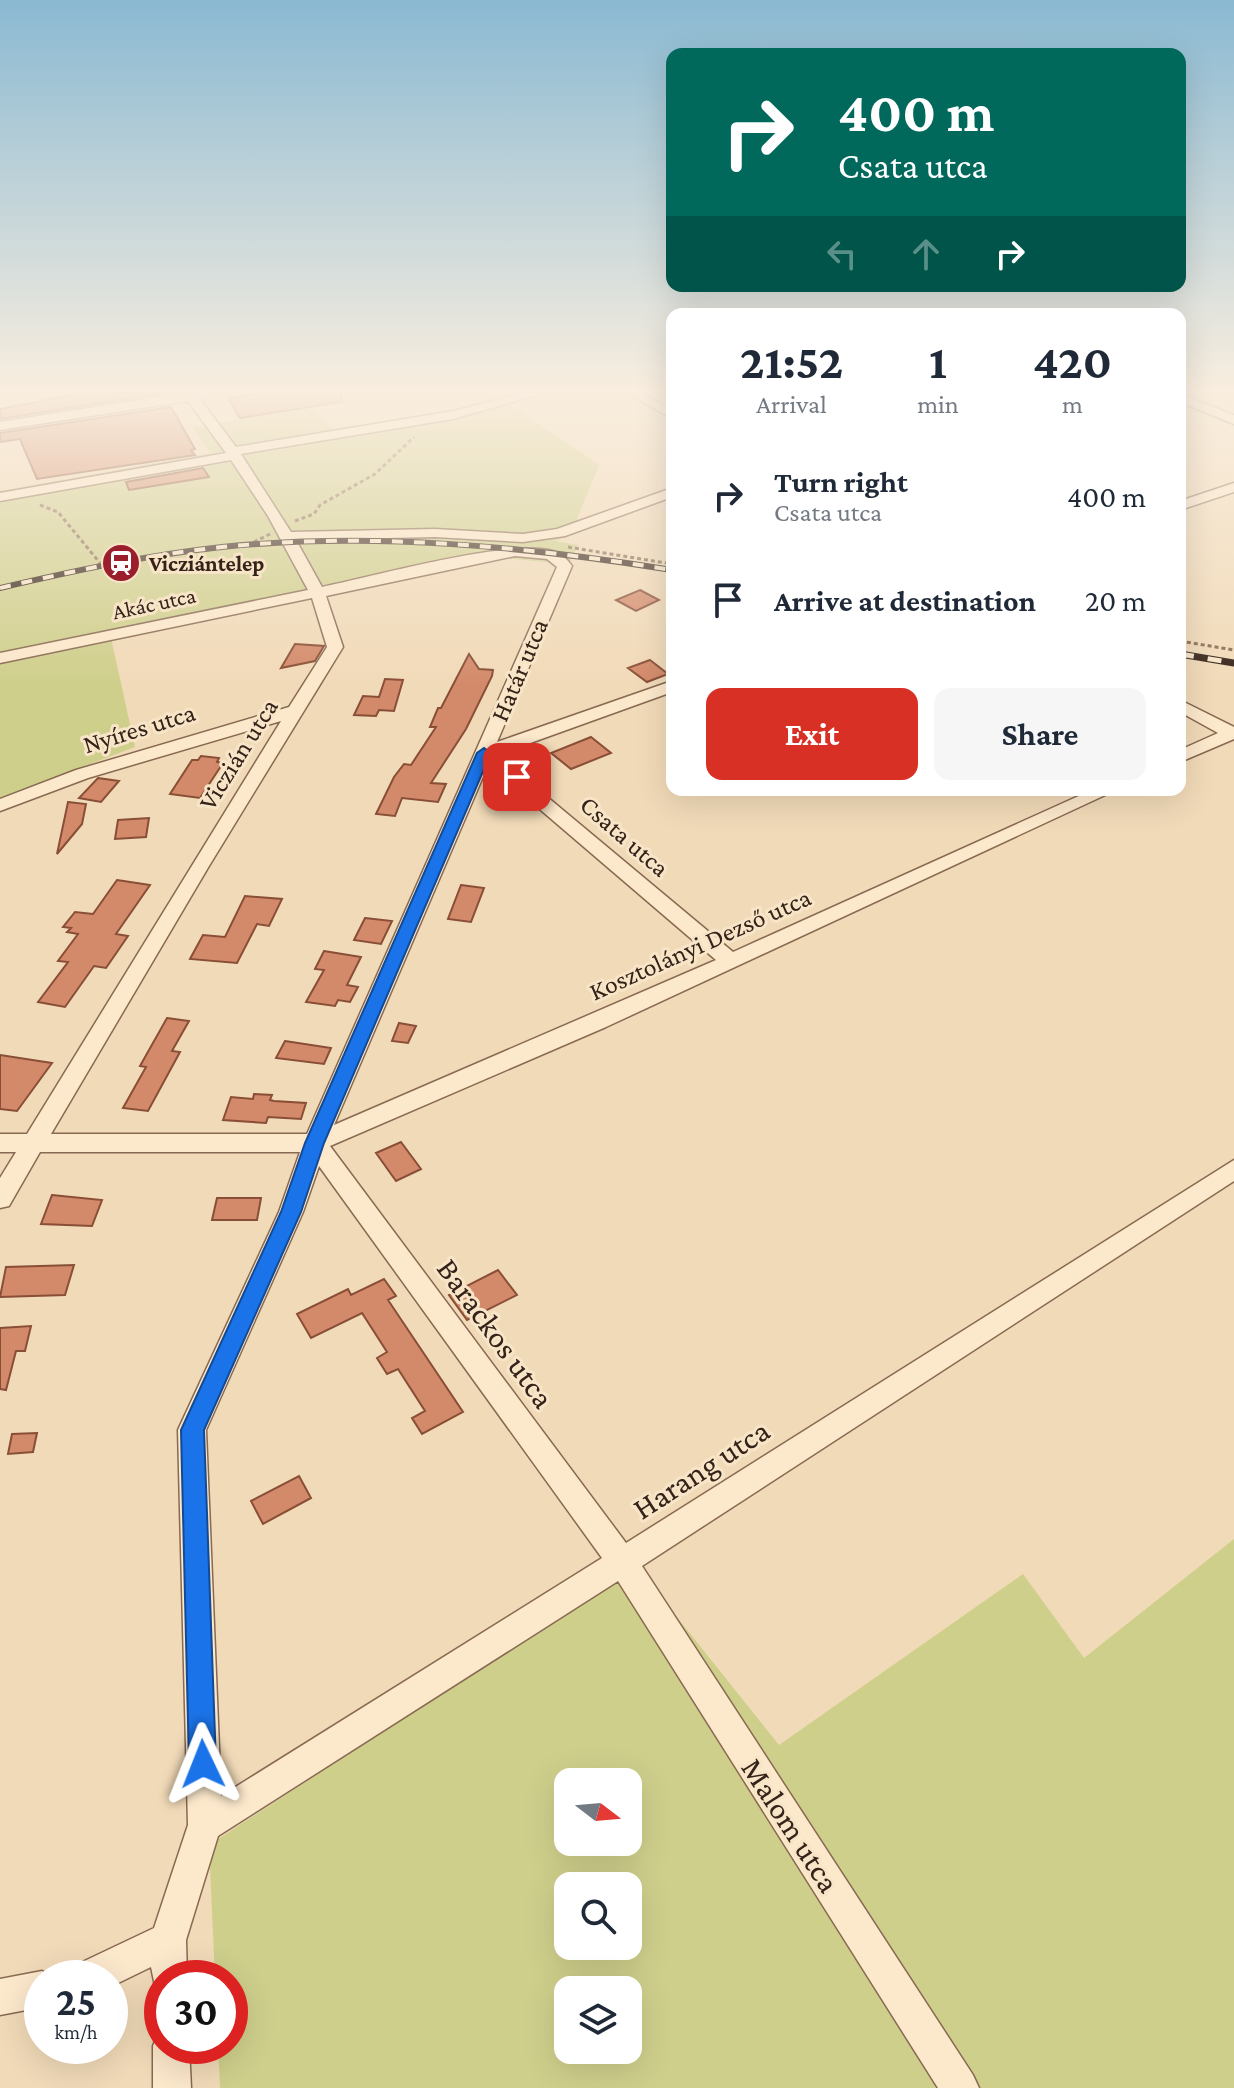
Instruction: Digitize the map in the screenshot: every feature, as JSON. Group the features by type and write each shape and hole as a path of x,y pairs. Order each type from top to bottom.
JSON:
{"street":[{"path":"0,497 37,490"},
{"name":"Viczián utca","path":"33,1144 335,647 316,591 256,490"},
{"path":"1186,504 1224,490"},
{"path":"283,532 536,536 560,533 666,494"},
{"name":"Határ utca","path":"169,1960 168,1940 205,1825 192,1430 291,1212 315,1143 565,566 558,558 515,552 316,591"},
{"name":"Akác utca","path":"0,658 316,591"},
{"path":"484,753 666,688"},
{"path":"1186,708 1233,733"},
{"name":"Nyíres utca","path":"0,805 82,774 295,711"},
{"path":"1186,754 1233,733"},
{"name":"Csata utca","path":"484,753 730,961"},
{"name":"Kosztolányi Dezső utca","path":"315,1143 730,961 1094,796"},
{"path":"0,1143 315,1143"},
{"name":"Barackos utca","path":"315,1143 622,1562"},
{"path":"0,1199 33,1144"},
{"name":"Harang utca","path":"205,1825 1234,1169"},
{"name":"Malom utca","path":"622,1562 960,2088"},
{"path":"126,1960 168,1940"},
{"path":"0,1997 24,1992"},
{"path":"171,2064 172,2088"}],"path":[{"path":"254,542 283,532 346,490"},
{"path":"29,492 33,502 58,512 100,563"},
{"path":"1186,642 1234,650"}],"green space":[{"path":"589,490 577,519 591,528 555,541 578,545 569,564 503,558 111,638 135,747 0,798 0,491"},
{"path":"1234,1539 1234,2088 220,2088 219,2064 248,2064 248,1960 214,1960 209,1845 636,1566 779,1745 1023,1574 1084,1658"}],"building":[{"path":"640,590 659,600 636,611 616,600"},
{"path":"295,644 324,646 315,661 281,668"},
{"path":"469,654 479,669 493,670 492,676 466,729 431,783 446,784 438,802 402,798 395,816 376,814 394,777 404,764 411,765 436,727 430,727 438,708 441,708"},
{"path":"650,660 666,675 647,682 628,668"},
{"path":"385,679 403,680 394,711 379,710 376,716 354,715 363,696 379,697"},
{"path":"591,737 611,753 571,769 551,753"},
{"path":"201,756 219,758 217,762 223,763 200,798 170,794 192,760 198,760"},
{"path":"98,778 119,781 101,802 79,798"},
{"path":"68,802 86,804 82,824 57,854"},
{"path":"149,818 146,837 115,839 118,820"},
{"path":"117,880 150,885 116,934 128,936 106,968 94,966 65,1007 38,1002 68,962 58,961 78,934 67,932 71,928 63,927 75,912 93,914"},
{"path":"461,885 484,888 471,922 448,919"},
{"path":"245,896 282,899 269,926 257,924 237,963 190,959 203,935 225,937"},
{"path":"365,918 392,921 381,944 354,940"},
{"path":"324,951 361,957 347,985 358,987 350,1002 338,1000 335,1006 306,1002 324,970 315,969"},
{"path":"167,1018 189,1021 172,1051 180,1052 148,1111 123,1108 146,1067 140,1066"},
{"path":"399,1023 416,1026 408,1043 392,1041"},
{"path":"285,1041 331,1048 324,1064 276,1058"},
{"path":"0,1055 52,1063 17,1111 0,1109"},
{"path":"254,1094 272,1095 270,1100 274,1101 306,1103 301,1119 268,1117 266,1123 223,1120 231,1097 253,1099"},
{"path":"401,1142 421,1169 396,1181 376,1153"},
{"path":"52,1195 102,1200 92,1226 41,1224"},
{"path":"217,1198 261,1198 257,1220 212,1220"},
{"path":"74,1265 65,1295 0,1297 6,1267"},
{"path":"498,1270 517,1295 467,1320 449,1295"},
{"path":"384,1279 396,1296 388,1300 463,1412 422,1434 412,1418 425,1411 398,1369 387,1374 377,1358 387,1352 362,1313 311,1338 297,1314 348,1289 351,1295"},
{"path":"31,1326 25,1351 16,1351 6,1390 0,1389 0,1328"},
{"path":"37,1433 33,1452 8,1454 12,1434"},
{"path":"299,1476 311,1498 263,1524 251,1501"}],"railway":[{"path":"0,588 110,564 194,550 335,541 504,548 666,569"},
{"path":"1186,655 1234,663"}],"place":[{"name":"Vicziántelep","path":"121,563"}],"route":[{"path":"203,1764 192,1430 291,1212 315,1143 484,753 517,777"}]}
